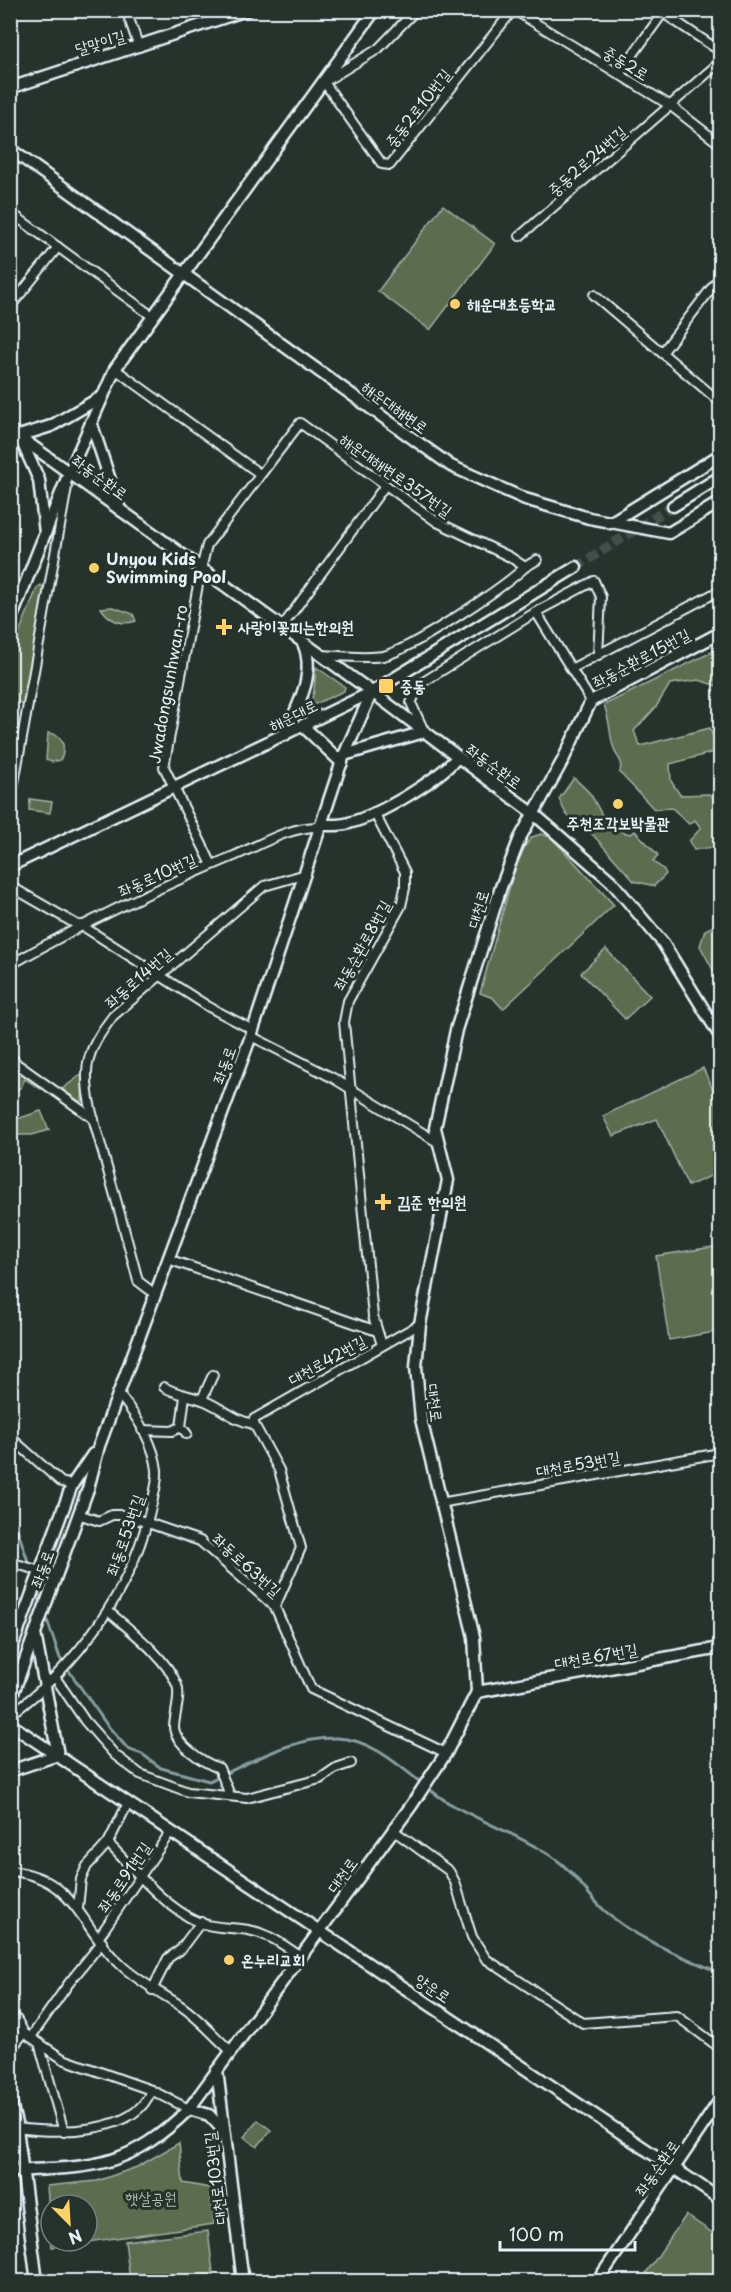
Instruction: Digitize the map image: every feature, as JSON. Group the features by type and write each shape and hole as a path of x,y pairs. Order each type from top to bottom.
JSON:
{"main road":[{"name":"달맞이길","path":"10,88 247,10"},
{"path":"10,622 69,473 115,369 375,10"},
{"name":"해운대해변로","path":"10,149 451,466 525,499 610,523 669,533 720,502"},
{"path":"45,534 39,480 30,456 14,433 51,426 103,396"},
{"path":"92,422 120,510"},
{"name":"좌동순환로","path":"14,433 372,692 534,814 611,881 663,943 720,1036"},
{"path":"610,523 720,455"},
{"path":"673,506 720,477"},
{"name":"해운대로","path":"12,863 303,727 372,692 576,567"},
{"name":"좌동순환로15번길","path":"534,814 591,701 720,633"},
{"path":"285,735 309,675 309,656 303,642"},
{"name":"좌동로","path":"10,1701 78,1514 118,1393 252,1033 343,759 372,692"},
{"path":"303,727 343,759 424,732"},
{"path":"321,826 348,824 374,812 436,779 457,758"},
{"name":"대천로","path":"10,2171 110,2163 149,2143 189,2109 411,1806 446,1754 477,1692 474,1637 440,1503 418,1401 416,1350 448,1180 435,1128 456,1030 501,887 520,838 534,814"},
{"name":"좌동로","path":"10,1653 72,1485 99,1446"},
{"path":"10,1638 21,1626"},
{"path":"10,1771 58,1755 35,1631"},
{"name":"대천로67번길","path":"477,1692 720,1648"},
{"name":"양운로","path":"10,1724 720,2199"},
{"name":"대천로103번길","path":"217,2070 243,2282"},
{"path":"10,2099 17,2128 37,2282"},
{"name":"좌동순환로","path":"597,2282 720,2100"},
{"path":"189,2109 209,2115 225,2131"}],"street":[{"path":"126,10 139,47"},
{"path":"324,82 378,49 416,10"},
{"name":"중동2로10번길","path":"324,82 382,164 390,165 513,10"},
{"name":"중동2로","path":"513,10 671,106 720,144"},
{"path":"619,74 664,12 720,51"},
{"name":"중동2로24번길","path":"520,237 720,62"},
{"path":"10,212 152,316"},
{"path":"10,307 14,305 58,247"},
{"path":"662,353 720,277"},
{"path":"594,295 720,402"},
{"path":"115,369 260,474 207,545 201,568"},
{"name":"해운대해변로357번길","path":"260,474 300,423 384,486 437,522 510,557 525,567"},
{"path":"10,805 69,473"},
{"path":"282,627 384,486"},
{"path":"321,655 359,658 385,655 411,643 508,583 525,567 537,560"},
{"name":"Jwadongsunhwan-ro","path":"201,568 164,767 212,865"},
{"path":"424,732 411,703 420,684 536,612 594,581 601,597 598,655"},
{"path":"571,669 715,593"},
{"path":"536,612 591,701"},
{"name":"좌동순환로8번길","path":"374,812 405,872 405,888 401,906 348,1001 344,1022 377,1331 382,1344"},
{"name":"좌동로10번길","path":"10,965 80,925 212,865 303,826 321,826"},
{"name":"좌동로14번길","path":"155,1294 138,1281 94,1119 87,1071 99,1034 113,1016 264,886 306,874"},
{"path":"10,886 80,925 209,1007 439,1143"},
{"path":"10,1055 17,1064 94,1119"},
{"path":"168,1259 377,1331"},
{"name":"대천로42번길","path":"254,1424 254,1419 259,1413 420,1324"},
{"path":"202,1399 213,1375"},
{"path":"164,1387 185,1396 202,1399 242,1422 254,1424 279,1470 301,1548 275,1607"},
{"name":"좌동로53번길","path":"10,1715 45,1688 76,1654 108,1611 127,1577 147,1523 157,1472 134,1412 118,1393"},
{"path":"185,1396 181,1427 187,1434"},
{"path":"142,1430 172,1431 181,1427"},
{"path":"10,1437 61,1482 72,1485"},
{"name":"대천로53번길","path":"440,1503 720,1453"},
{"name":"좌동로63번길","path":"78,1514 99,1521 112,1515 125,1515 200,1541 275,1607 312,1689 446,1754"},
{"path":"12,1562 40,1571"},
{"path":"108,1611 152,1649 177,1685 174,1728 186,1746 208,1764 219,1768 230,1795"},
{"path":"55,1677 85,1721 115,1755 140,1774 188,1792 254,1797 320,1779 336,1768 351,1763"},
{"path":"78,1908 81,1879 87,1866 108,1843 128,1803"},
{"path":"393,1830 449,1871 455,1882 472,1937 486,1959 583,2023 677,2016 720,2048"},
{"name":"좌동로91번길","path":"100,1940 171,1831"},
{"path":"108,1843 166,1901 201,1922 251,1930 270,1937 301,1957"},
{"name":"좌동로91번길","path":"10,1871 46,1880 78,1908 118,1963 152,1990 182,2007 232,2052"},
{"path":"152,1990 168,1958 180,1950 201,1922"},
{"path":"10,2050 31,2037 100,1940"},
{"path":"10,2015 31,2037 63,2059 151,2090 189,2109"},
{"path":"31,2037 64,2132"},
{"path":"17,2128 64,2132 102,2127 131,2114 148,2099 151,2090"}],"green space":[{"path":"443,205 495,244 430,330 378,291"},
{"path":"41,585 45,591 24,704 11,701 10,656 37,588"},
{"path":"113,607 133,614 136,621 121,623 108,616 101,608"},
{"path":"720,648 720,687 699,680 670,684 656,707 634,731 640,746 710,728 718,751 670,764 671,781 680,795 709,794 719,802 720,838 714,847 694,850 689,841 701,828 695,820 689,824 672,808 654,809 620,773 621,762 614,748 604,705"},
{"path":"316,667 345,687 344,691 313,705 310,704 314,691"},
{"path":"48,733 57,735 62,741 63,754 60,760 52,762 46,760"},
{"path":"574,778 589,793 609,824 630,834 635,831 658,855 653,861 666,874 654,886 634,881 594,836 566,814 559,799"},
{"path":"30,799 52,802 50,813 29,810"},
{"path":"541,834 551,837 614,905 503,1009 493,998 480,993 515,868 525,846 532,837"},
{"path":"720,923 720,983 700,946 705,930"},
{"path":"606,949 650,996 625,1019 581,973"},
{"path":"11,1062 42,1086 41,1089 25,1079 21,1087 11,1095"},
{"path":"703,1068 720,1105 720,1172 688,1186 657,1119 613,1136 603,1116"},
{"path":"81,1075 83,1077 82,1103 62,1089"},
{"path":"41,1111 49,1130 32,1135 11,1135 11,1121"},
{"path":"720,1246 720,1331 669,1340 656,1256"},
{"path":"258,2120 271,2130 257,2147 244,2137"},
{"name":"햇살공원","path":"179,2143 183,2183 210,2188 214,2224 99,2240 99,2193 48,2193 47,2186 97,2181 137,2167"},
{"path":"686,2215 720,2238 719,2281 658,2281 646,2273"},
{"path":"208,2231 214,2281 130,2281 125,2241"}],"waterway":[{"path":"10,1508 34,1579"},
{"path":"37,1588 42,1605"},
{"path":"46,1617 60,1658 107,1725 128,1749 142,1754 161,1768 209,1781 287,1746 320,1739 353,1740 382,1753 449,1803 554,1858 605,1911 631,1931 720,1973"}],"tunnel":[{"path":"576,567 673,506"}],"place":[{"name":"해운대초등학교","path":"455,304"},
{"name":"Unyou Kids Swimming Pool","path":"94,568"},
{"name":"사랑이꽃피는한의원","path":"224,627"},
{"name":"중동","path":"386,686"},
{"name":"주천조각보박물관","path":"618,804"},
{"name":"김준 한의원","path":"383,1202"},
{"name":"온누리교회","path":"229,1960"}]}
